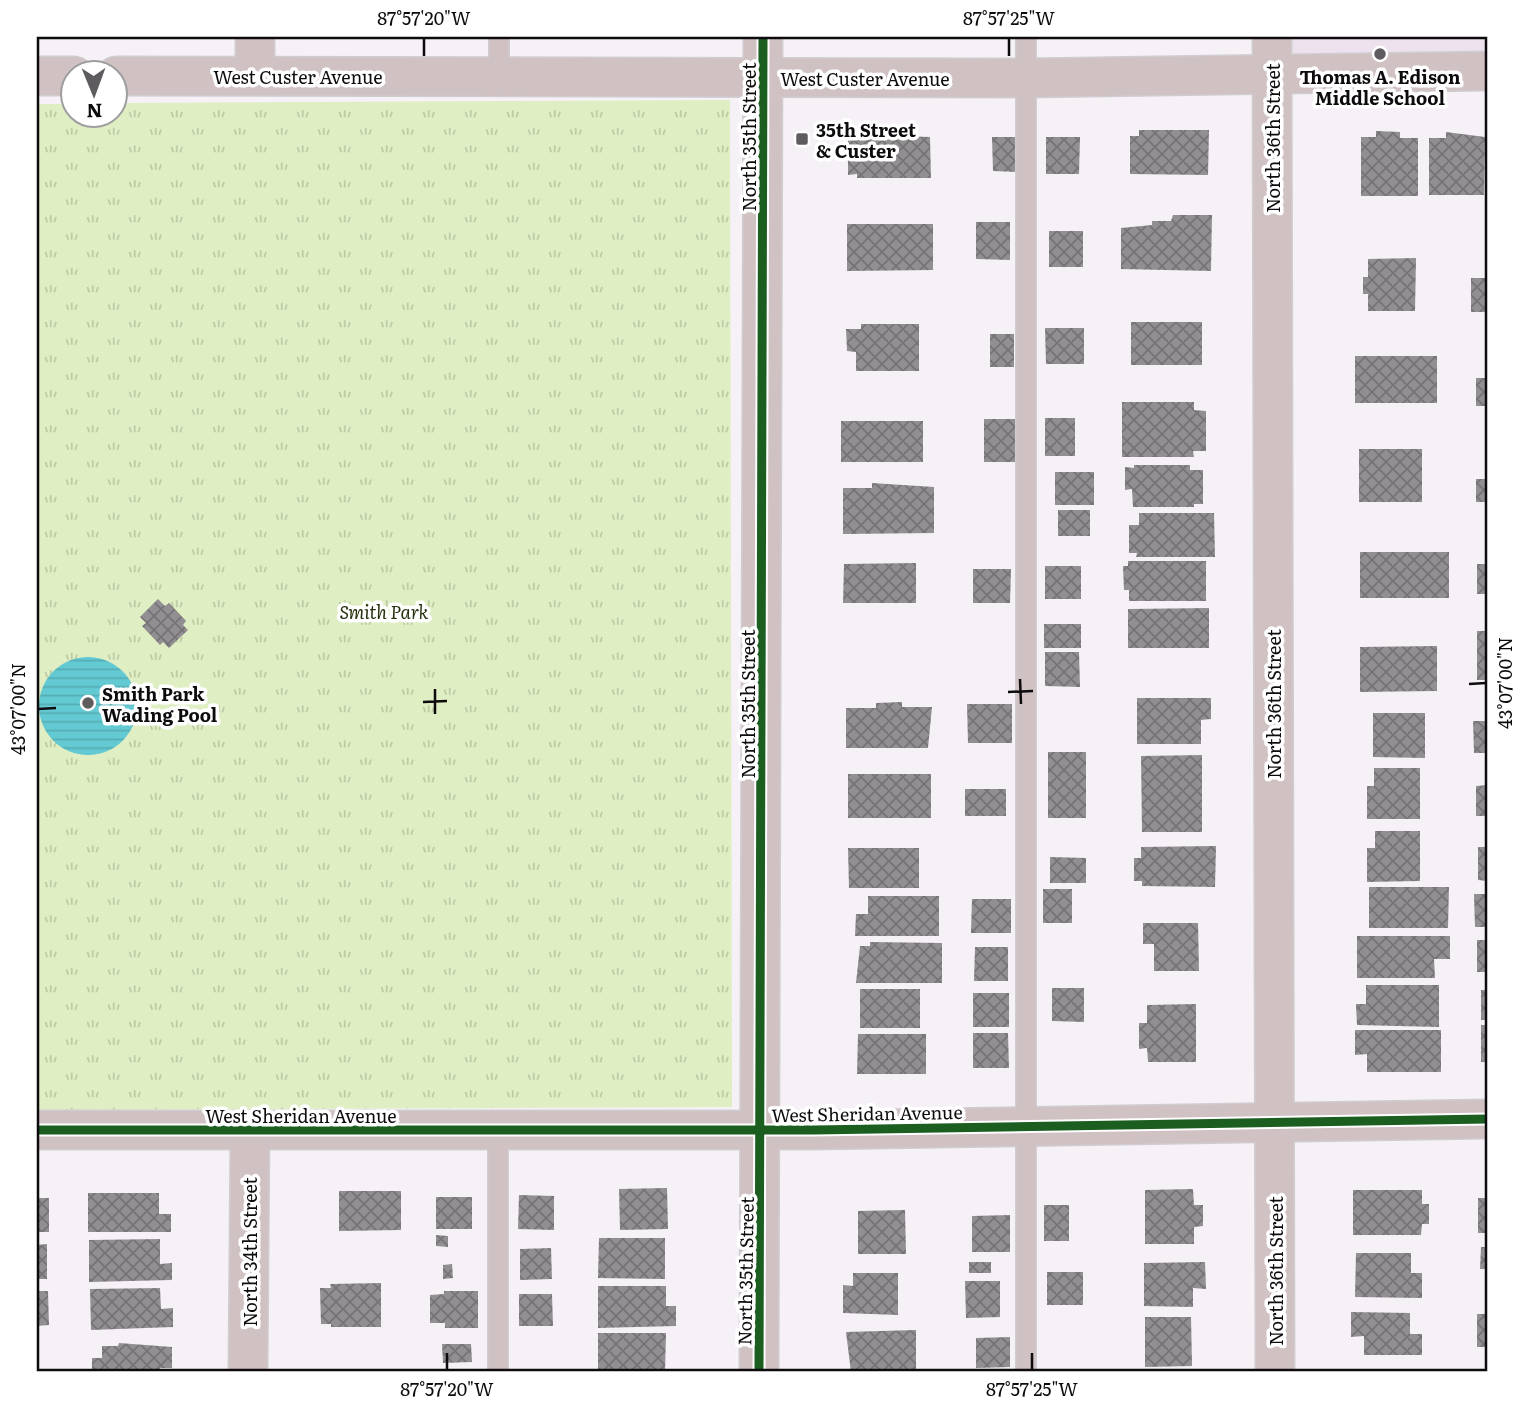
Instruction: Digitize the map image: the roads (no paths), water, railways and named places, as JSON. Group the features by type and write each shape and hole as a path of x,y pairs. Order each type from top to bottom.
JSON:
{"street":[{"path":"255,37 255,75"},
{"name":"North 35th Street","path":"759,1372 764,37"},
{"name":"North 36th Street","path":"1272,37 1275,1372"},
{"name":"West Custer Avenue","path":"130,76 1026,78 1488,71"},
{"path":"37,76 60,76"},
{"name":"West Sheridan Avenue","path":"37,1130 762,1130 1488,1119"},
{"name":"North 34th Street","path":"248,1372 250,1132"}],"lane":[{"path":"499,37 499,78"},
{"path":"1026,37 1026,1372"},
{"path":"498,1131 498,1372"}],"water":[{"name":"Smith Park Wading Pool","path":"88,657 107,660 123,671 134,687 137,706 134,725 123,741 107,752 88,755 69,752 53,741 42,725 39,706 42,687 53,671 69,660"}],"place":[{"name":"Thomas A. Edison Middle School","path":"1380,54"},
{"name":"35th Street & Custer","path":"802,139"},
{"name":"Smith Park Wading Pool","path":"88,703"}],"park label":[{"name":"Smith Park","path":"384,611"}]}
